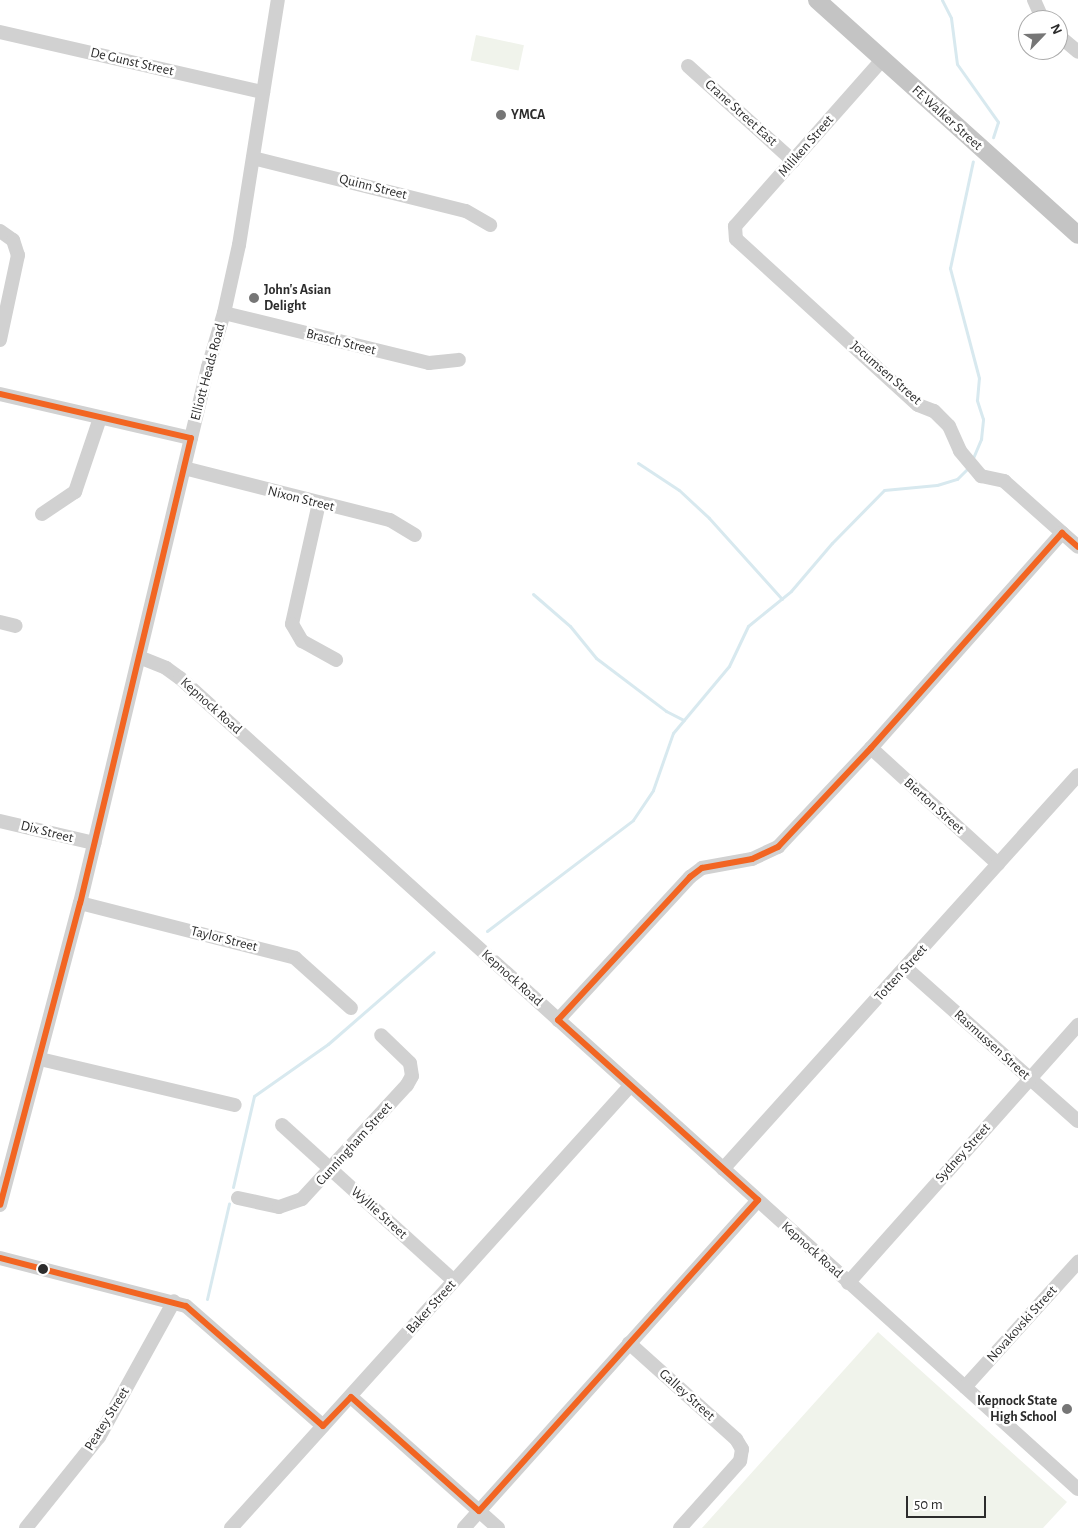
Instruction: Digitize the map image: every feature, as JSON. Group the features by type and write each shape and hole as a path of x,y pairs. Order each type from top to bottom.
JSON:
{"main road":[{"name":"FE Walker Street","path":"817,0 1078,235"}],"street":[{"name":"Elliott Heads Road","path":"0,1206 80,903 191,438 224,313 253,158 278,0"},
{"name":"De Gunst Street","path":"0,32 263,92"},
{"path":"1068,44 1078,52"},
{"name":"Miliken Street","path":"734,234 735,226 882,60"},
{"name":"Crane Street East","path":"688,66 793,161"},
{"name":"Quinn Street","path":"253,158 466,211 490,225"},
{"path":"0,230 13,240 18,255 0,340"},
{"name":"Jocumsen Street","path":"734,234 739,243 918,405 934,411 949,426 960,451 980,476 1004,481 1078,547"},
{"name":"Brasch Street","path":"224,313 429,363 459,360"},
{"path":"0,394 191,438"},
{"path":"42,514 75,492 100,418"},
{"name":"Nixon Street","path":"184,468 390,520 414,535"},
{"path":"319,503 292,624 302,641 336,660"},
{"path":"558,1020 690,877 702,868 752,859 778,847 871,748 1062,533"},
{"path":"0,622 16,626"},
{"name":"Kepnock Road","path":"140,658 166,668 180,678 1078,1489"},
{"name":"Bierton Street","path":"871,748 998,864"},
{"name":"Totten Street","path":"723,1169 1078,775"},
{"name":"Dix Street","path":"0,821 94,843"},
{"name":"Taylor Street","path":"80,903 295,958 352,1008"},
{"name":"Rasmussen Street","path":"906,968 1078,1121"},
{"name":"Sydney Street","path":"848,1283 1078,1025"},
{"name":"Cunningham Street","path":"238,1198 280,1207 296,1208 407,1085 416,1068 381,1035"},
{"path":"40,1059 235,1105"},
{"name":"Baker Street","path":"232,1528 630,1086"},
{"name":"Wyllie Street","path":"282,1125 454,1281"},
{"path":"464,1528 758,1200"},
{"path":"0,1258 174,1301 198,1313 323,1426"},
{"name":"Novakovski Street","path":"966,1387 1078,1262"},
{"name":"Peatey Street","path":"26,1528 99,1437 174,1301"},
{"name":"Galley Street","path":"629,1343 731,1434 742,1449 736,1466 680,1528"},
{"path":"351,1397 498,1528"}],"shaded area":[{"path":"476,35 524,45 519,71 471,60"},
{"path":"878,1332 1067,1502 1043,1528 702,1528"}],"waterway":[{"path":"942,0 951,18 957,64 998,122 993,137"},
{"path":"973,161 950,268 979,378 977,400 983,419 981,439 973,458"},
{"path":"638,463 679,490 709,518 782,599"},
{"path":"487,931 633,820 653,790 673,733 729,666 748,626 791,591 832,543 884,490 937,485 957,479 968,468"},
{"path":"533,594 570,626 596,658 666,711 684,720"},
{"path":"233,1187 254,1096 328,1044 434,952"},
{"path":"207,1299 229,1204"}],"transit line":[{"path":"0,394 191,438 80,903 0,1205"},
{"path":"0,1258 186,1306 323,1426 351,1397 479,1511 758,1200 558,1020 690,877 702,868 752,859 778,847 871,748 1062,533 1078,547"}],"place":[{"name":"YMCA","path":"501,115"},
{"name":"John's Asian Delight","path":"254,298"},
{"name":"Kepnock State High School","path":"1067,1409"}]}
